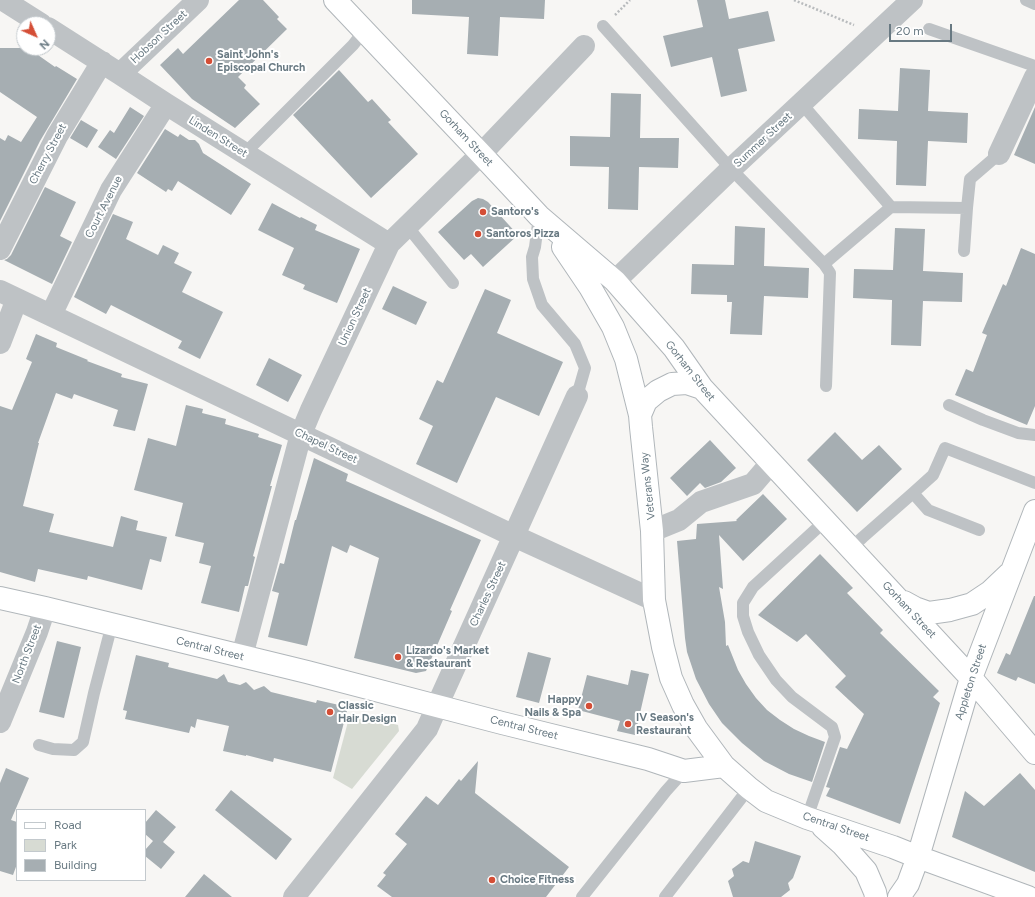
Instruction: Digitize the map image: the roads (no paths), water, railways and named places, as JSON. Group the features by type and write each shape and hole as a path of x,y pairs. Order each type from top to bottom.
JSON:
{"main road":[{"name":"Gorham Street","path":"335,0 539,216 615,281 674,348 702,388 971,678 1035,753"},
{"name":"Veterans Way","path":"539,216 571,257 587,281 613,327 626,359 640,416 652,532 654,600 663,647 671,678 683,705 696,728 724,766"},
{"path":"640,416 646,401 658,390 672,384 687,383 702,388"},
{"name":"Appleton Street","path":"899,897 908,884 918,857 971,678 1033,521"},
{"path":"898,598 915,608 929,613 950,610 972,604 990,592 1012,571"},
{"name":"Central Street","path":"0,598 242,656 648,759 684,771 724,766 748,788 766,801 811,819 893,847 1025,897"},
{"path":"811,819 842,844 866,871 876,897"}],"street":[{"path":"3,0 28,16"},
{"name":"Hobson Street","path":"120,74 198,0"},
{"name":"Summer Street","path":"615,281 731,169 912,0"},
{"name":"Linden Street","path":"56,33 389,244"},
{"name":"Union Street","path":"242,656 301,434 389,244 481,154 584,46"},
{"name":"Cherry Street","path":"0,249 57,136 102,62"},
{"path":"999,154 1035,77"},
{"name":"Court Avenue","path":"51,315 111,190 166,104"},
{"path":"0,343 9,295"},
{"name":"Chapel Street","path":"9,295 514,536 654,600"},
{"name":"Charles Street","path":"294,897 428,729 577,396"},
{"path":"652,532 679,520 701,502 753,484 771,463"},
{"name":"North Street","path":"0,722 37,632 45,608"}],"lane":[{"path":"1026,0 1035,4"},
{"path":"603,26 731,169 824,264 830,273 826,386"},
{"path":"929,28 1035,66"},
{"path":"245,153 353,45 364,31"},
{"path":"801,103 891,207"},
{"path":"964,251 970,178 999,154"},
{"path":"824,264 891,207 967,208"},
{"path":"539,216 532,257 533,279 542,305 575,344 585,368 577,396"},
{"path":"407,226 453,283"},
{"path":"950,405 983,420 1018,433 1035,435"},
{"path":"850,549 933,475 945,448 1035,483"},
{"path":"914,493 928,510 979,530"},
{"path":"811,819 835,737 832,727 792,697 776,680 759,654 748,632 744,616 744,603 753,587 825,521"},
{"path":"39,745 53,749 74,750 84,742 94,694 112,624"},
{"path":"584,896 666,791 684,771"},
{"path":"665,897 748,788"}],"place":[{"name":"Saint John's Episcopal Church","path":"209,61"},
{"name":"Santoro's","path":"483,212"},
{"name":"Santoros Pizza","path":"478,234"},
{"name":"Lizardo's Market & Restaurant","path":"398,657"},
{"name":"Happy Nails & Spa","path":"589,706"},
{"name":"Classic Hair Design","path":"330,712"},
{"name":"IV Season's Restaurant","path":"628,724"},
{"name":"Choice Fitness","path":"492,880"}]}
